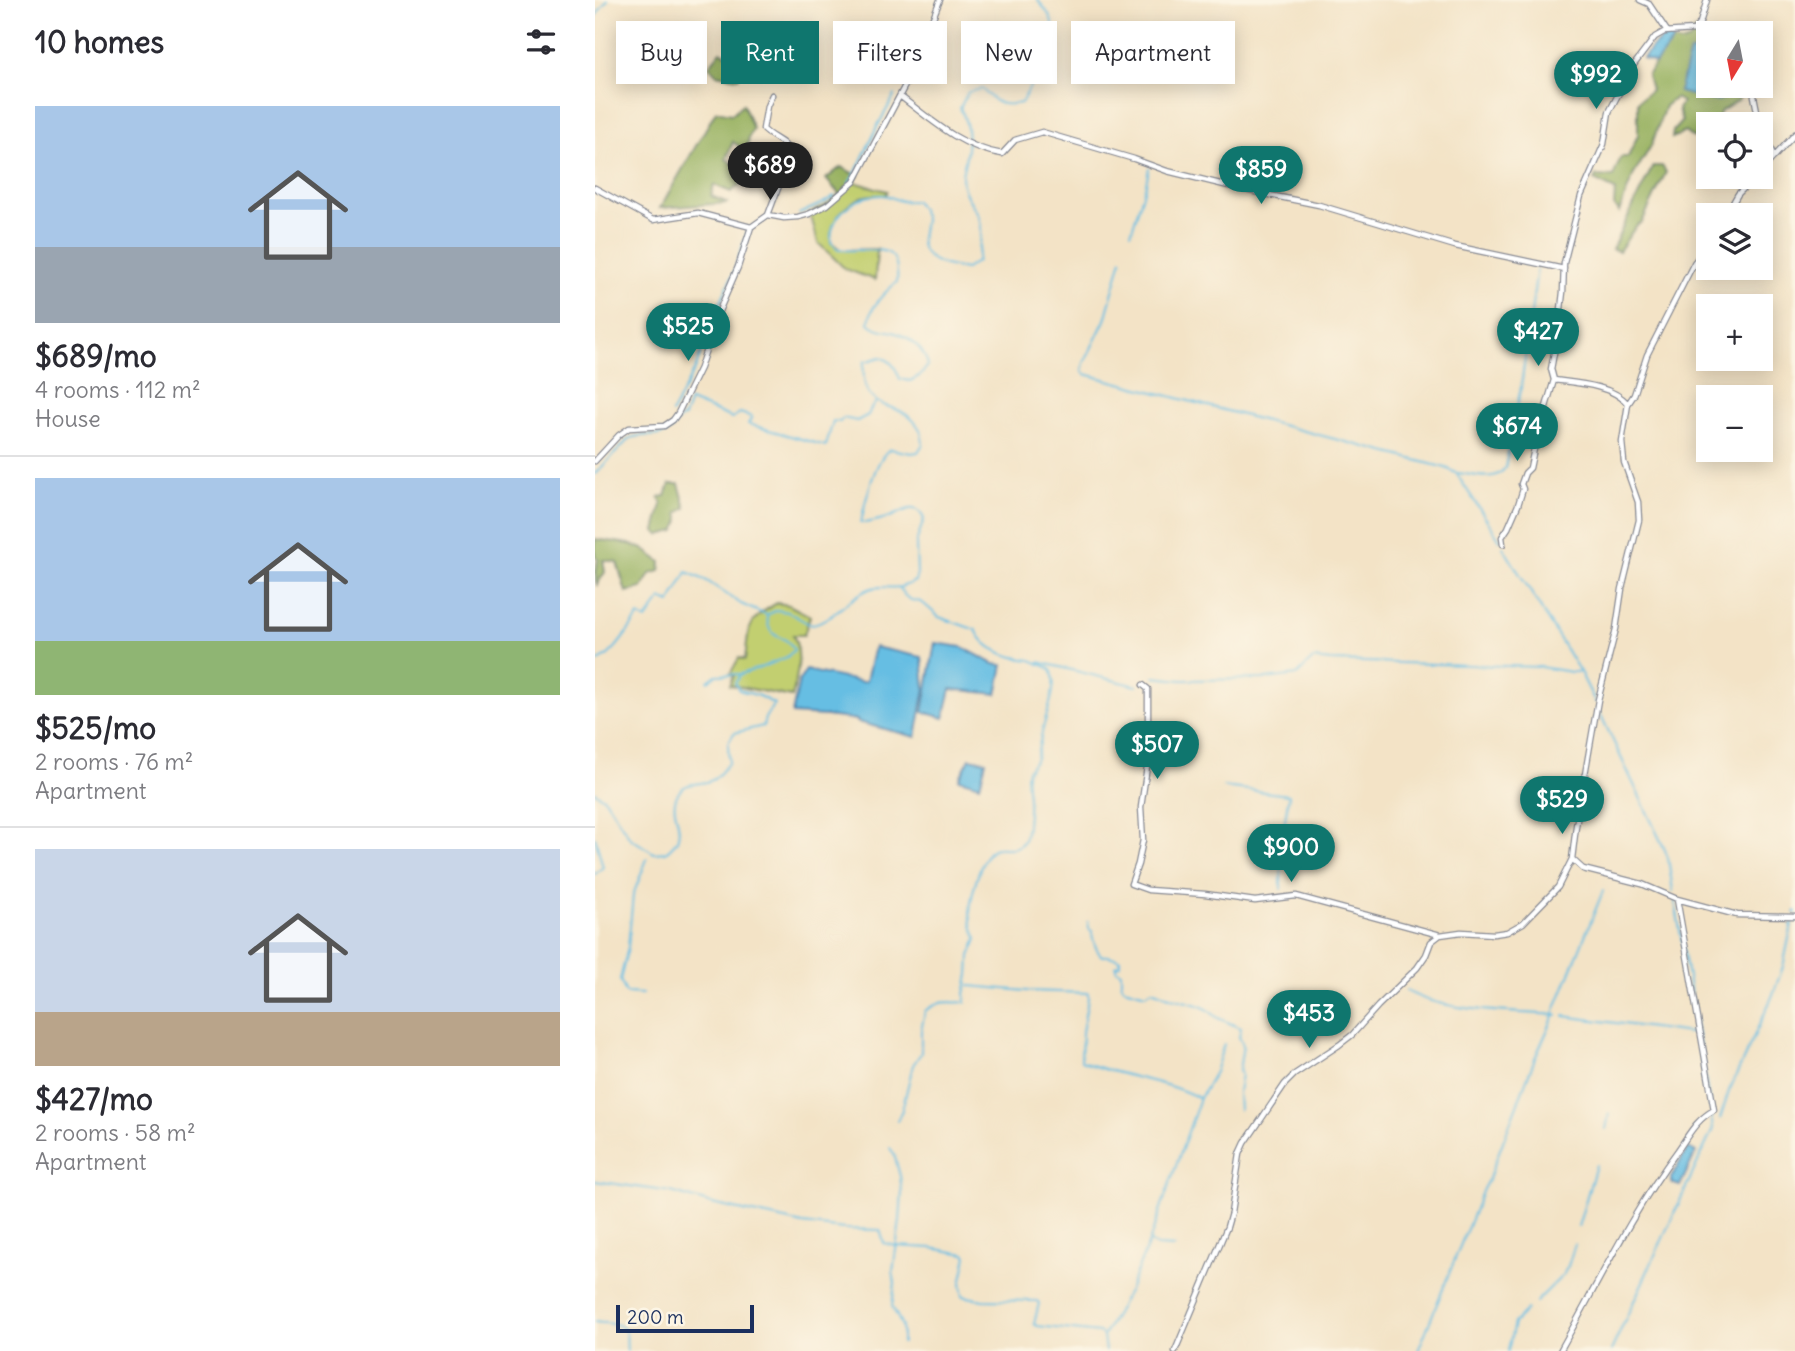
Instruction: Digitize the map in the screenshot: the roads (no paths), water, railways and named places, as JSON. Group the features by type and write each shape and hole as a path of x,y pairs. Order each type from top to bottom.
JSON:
{"street":[{"path":"768,215 784,218 809,214 840,195 858,176 920,55 940,0"},
{"path":"1640,0 1649,4 1667,32"},
{"path":"1503,544 1502,537 1518,505 1523,489 1521,484 1530,468 1553,380 1551,369 1559,326 1564,268 1581,196 1604,144 1609,112 1633,66 1655,37 1667,32 1694,30 1700,23 1707,0"},
{"path":"595,461 629,428 664,426 673,420 700,368 716,318 739,267 751,227 768,215 786,166 789,150 764,129 767,106 772,95"},
{"path":"900,96 958,139 992,152 1002,153 1015,140 1042,132 1167,171 1319,205 1455,246 1564,268"},
{"path":"1754,98 1758,116 1774,157 1795,134"},
{"path":"595,188 653,219 698,213 751,227"},
{"path":"1143,685 1148,689 1147,723 1150,740 1141,807 1143,840 1131,884 1148,890 1255,901 1296,897 1440,935 1461,932 1495,934 1507,932 1523,923 1558,887 1572,859 1598,700 1639,520 1638,502 1624,462 1622,442 1628,404 1634,395 1647,355 1696,260"},
{"path":"1553,380 1589,384 1622,396 1628,404"},
{"path":"1572,859 1583,869 1642,884 1677,898 1737,915 1795,916"},
{"path":"1560,1351 1656,1179 1701,1117 1714,1110 1677,898"},
{"path":"1175,1351 1227,1227 1240,1153 1245,1143 1285,1084 1295,1074 1352,1035 1417,968 1431,942 1440,935"}],"water":[{"path":"1666,36 1673,36 1673,41 1655,63 1643,58 1652,47"},
{"path":"1690,52 1696,52 1696,96 1679,92"},
{"path":"1704,98 1722,98 1716,101"},
{"path":"935,643 962,647 994,664 1003,665 997,694 951,689 944,718 923,712"},
{"path":"874,647 922,657 925,688 916,737 857,720 792,714 799,681 806,670 866,681"},
{"path":"970,758 986,761 980,785 959,779"},
{"path":"1688,1148 1696,1152 1680,1186 1671,1183 1671,1178"}],"waterway":[{"path":"595,17 608,0"},
{"path":"595,792 605,799 630,838 654,853 666,852 676,842 679,833 675,810 679,792 686,786 710,781 716,777 729,762 728,743 734,733 763,726 774,704 739,690 735,683 741,674 787,657 794,650 786,640 770,630 767,615 777,610 788,612 811,625 827,618 867,590 876,587 900,587 915,581 916,543 924,519 921,513 909,509 886,518 861,523 871,483 885,454 890,449 918,452 923,444 919,428 911,418 874,400 868,392 864,380 864,362 881,357 893,365 900,379 910,381 921,375 928,365 924,354 912,341 869,323 875,305 897,282 893,256 875,250 839,249 831,242 832,232 846,208 863,198 882,195 902,201 915,201 924,217 921,242 926,255 938,263 966,269 977,261 981,227 979,217 962,183 968,134 960,108 968,92 982,89 999,103 1021,103 1030,87 1028,67 1034,52 1054,41 1051,19 1037,0"},
{"path":"849,183 895,95"},
{"path":"1131,233 1149,168"},
{"path":"799,214 834,196"},
{"path":"672,413 696,367 748,230"},
{"path":"1122,259 1105,320 1084,363 1082,371 1085,374 1446,468 1456,473 1500,540"},
{"path":"1457,473 1490,476 1501,473 1505,468 1521,387 1537,269"},
{"path":"595,474 629,439 669,432 684,417 690,401 732,418 740,413 752,417 748,424 826,446 833,421 840,422 843,418 857,421 868,415 876,402"},
{"path":"1503,547 1580,672 1595,702"},
{"path":"595,662 613,650 639,616 646,620 661,599 670,603 687,572 707,581 741,604 766,615"},
{"path":"899,588 905,596 924,604 939,617 976,630 992,648 1006,655 1030,660"},
{"path":"1154,677 1182,680 1266,679 1297,675 1313,659 1540,667 1580,672"},
{"path":"897,1121 913,1065 921,1053 925,1011 940,1003 966,1002 970,956 977,939 970,907 984,859 993,849 1015,847 1024,839 1028,808 1027,772 1035,760 1054,682 1051,669 1031,660"},
{"path":"1039,662 1137,686"},
{"path":"708,681 716,675 740,674"},
{"path":"1598,709 1665,850 1673,891"},
{"path":"1223,787 1289,795 1282,838 1281,889"},
{"path":"595,837 603,867 595,874"},
{"path":"642,994 626,993 620,980 628,947 633,895 647,859"},
{"path":"1554,1013 1603,891"},
{"path":"1675,901 1710,1107"},
{"path":"1720,1119 1729,1091 1783,967 1793,919"},
{"path":"1088,922 1100,954 1120,959 1116,969 1121,972 1124,988 1146,994 1152,990 1198,1005 1241,1028 1239,1037 1243,1045 1239,1071 1239,1110"},
{"path":"970,986 1088,993 1081,1061 1170,1086 1199,1098"},
{"path":"1406,990 1437,1003 1457,1007 1557,1015"},
{"path":"1418,1351 1554,1016"},
{"path":"1564,1016 1697,1034"},
{"path":"1104,1335 1129,1290 1149,1242 1200,1098 1215,1072 1224,1044"},
{"path":"1606,1129 1609,1114"},
{"path":"1611,1351 1713,1129 1711,1115"},
{"path":"890,1148 894,1154 902,1192 892,1306 902,1326 902,1343"},
{"path":"1578,1227 1596,1165"},
{"path":"595,1181 671,1192 803,1224 880,1230 884,1243 965,1254 967,1256 961,1284 963,1296 983,1300 1037,1301 1039,1303 1034,1324 1099,1333 1103,1336 1105,1351"},
{"path":"1150,1242 1157,1246 1175,1247"},
{"path":"1536,1302 1563,1275 1575,1244"},
{"path":"1508,1351 1514,1323 1527,1310"},
{"path":"595,1322 621,1326 626,1333 627,1351"}]}
